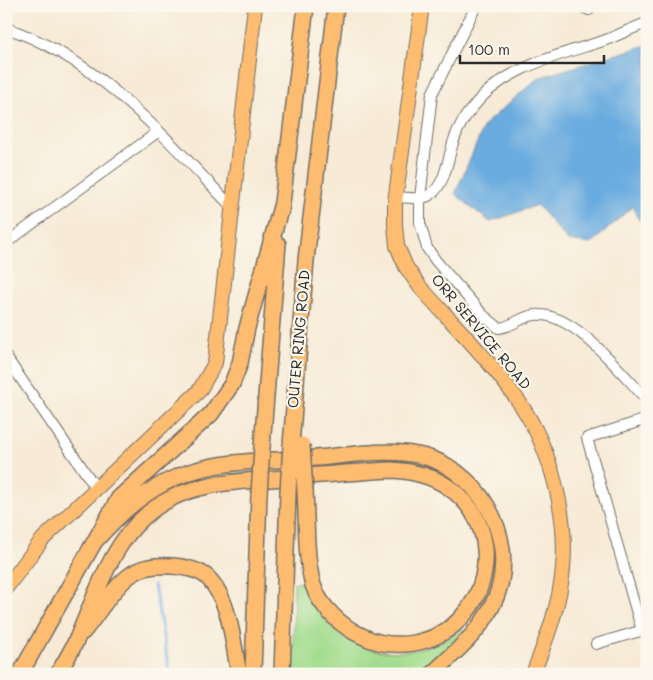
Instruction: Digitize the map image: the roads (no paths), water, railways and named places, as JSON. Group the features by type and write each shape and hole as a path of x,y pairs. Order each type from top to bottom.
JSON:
{"highway":[{"name":"OUTER RING ROAD","path":"253,674 262,447 282,203 306,6"},
{"name":"OUTER RING ROAD","path":"282,674 288,492 296,445 293,415 306,260 336,6"},
{"path":"20,674 96,540 108,514 119,498 196,429 222,401 232,384 240,363 247,328 282,203"},
{"path":"58,674 76,641 88,608 122,543 142,516 171,498 210,485 236,482 391,470 424,475 449,487 461,498 478,524 482,538 485,570 475,601 465,616 453,627 439,635 405,644 387,644 370,640 341,623 319,598 314,586 308,546 305,491 296,445"},
{"path":"96,540 134,502 179,476 204,468 238,463 388,452 426,457 458,473 480,494 494,520 502,556 499,590 489,612 466,642 432,674"},
{"path":"76,641 118,587 129,576 139,570 156,565 183,567 197,571 210,579 220,596 227,614 239,674"}],"main road":[{"path":"6,588 42,540 200,391 209,378 218,348 255,6"},
{"name":"ORR SERVICE ROAD","path":"422,6 396,197 395,225 397,246 406,267 420,287 522,405 538,435 550,469 559,506 563,540 563,568 551,627 533,674"}],"street":[{"path":"476,6 432,94 420,198 420,223 427,248 484,316 499,328 536,314 557,320 582,335 601,350 619,367 647,400"},
{"path":"396,197 420,198 431,195 440,184 460,126 483,95 510,75 559,54 602,41 647,23"},
{"path":"6,28 27,35 77,62 117,93 158,131 233,208"},
{"path":"6,243 158,131"},
{"path":"6,357 96,488"},
{"path":"596,644 644,630 587,438 647,419"}],"water":[{"path":"647,45 647,227 638,219 633,206 591,244 568,241 537,205 490,222 455,194 485,124 538,78"}],"waterway":[{"path":"154,585 170,674"}]}
